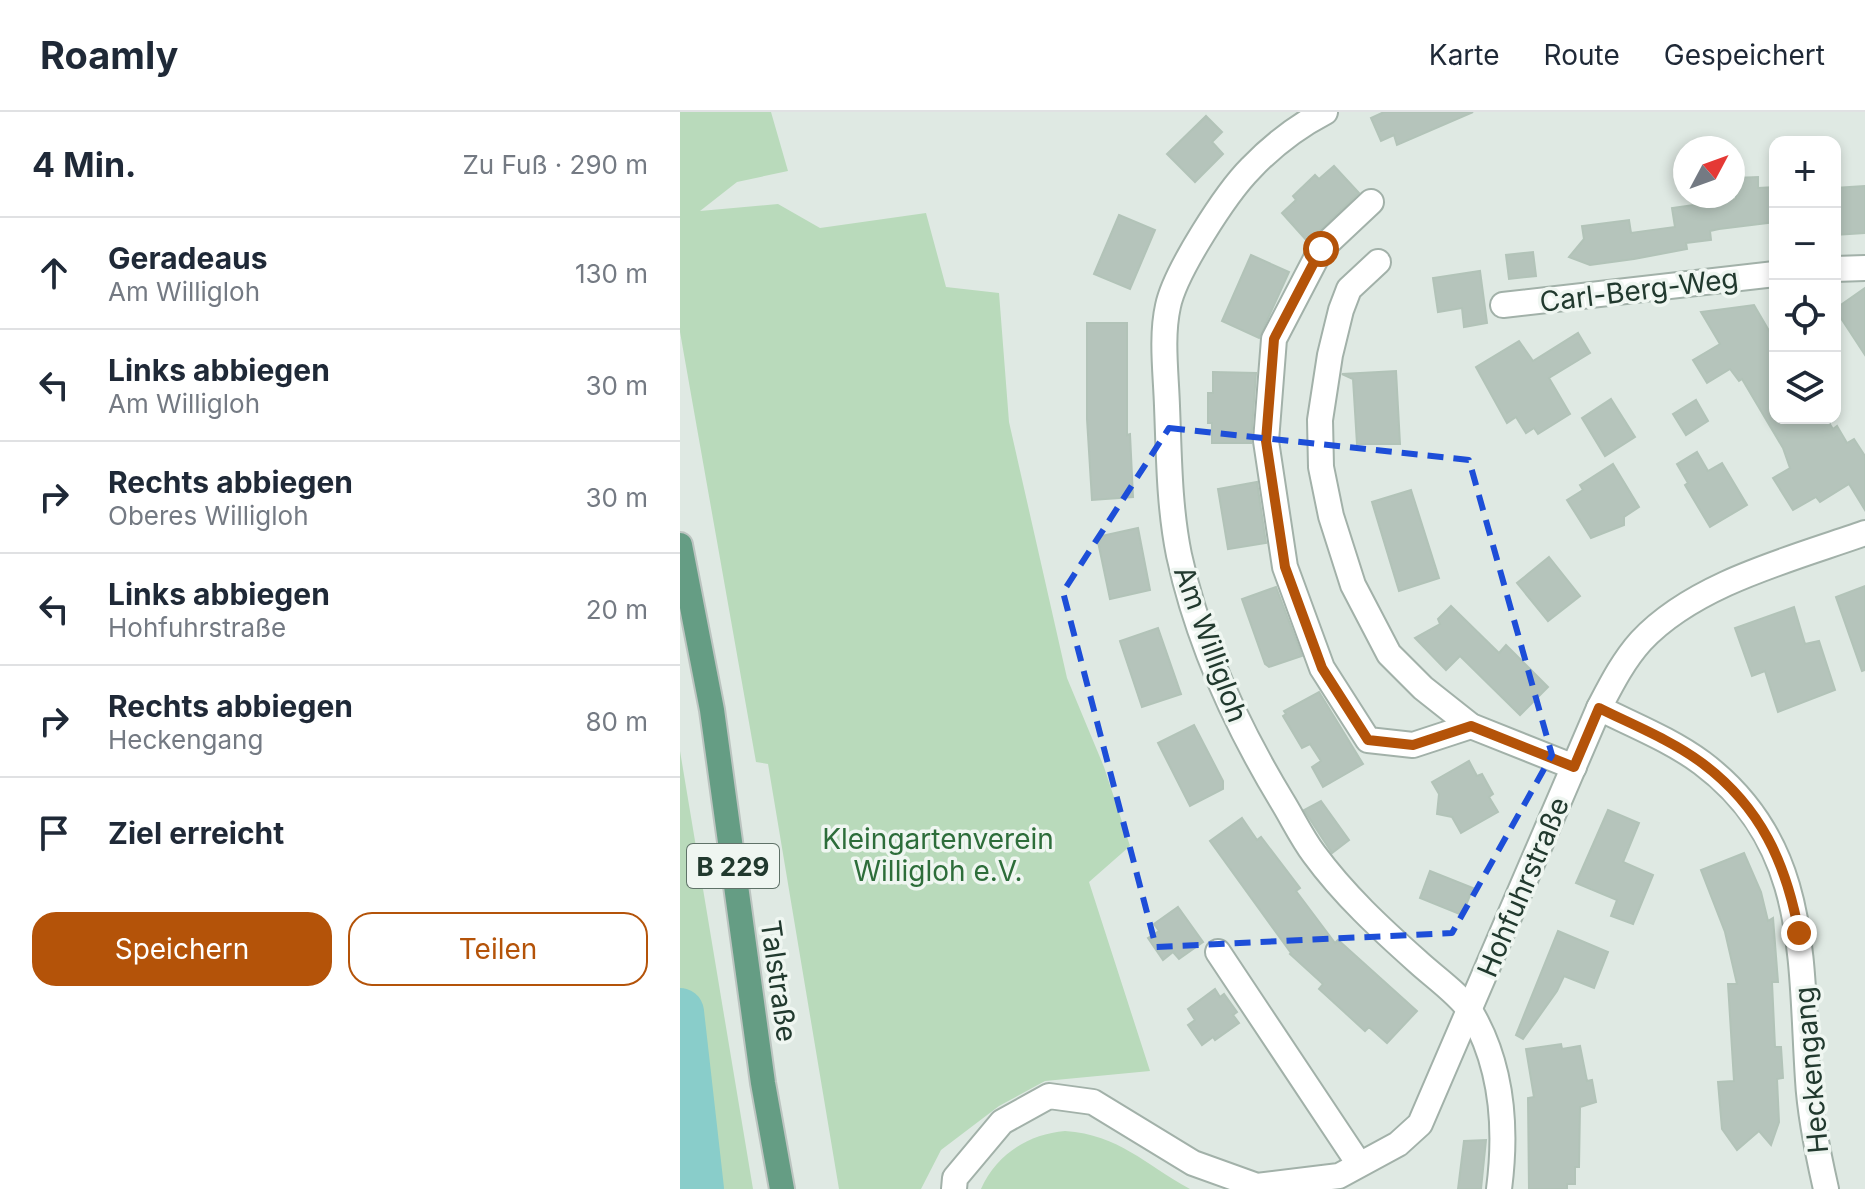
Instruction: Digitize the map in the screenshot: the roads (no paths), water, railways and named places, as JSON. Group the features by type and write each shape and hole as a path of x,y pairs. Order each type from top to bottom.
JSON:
{"main road":[{"name":"Talstraße","path":"680,545 712,710 763,1083 782,1189"}],"street":[{"name":"Am Willigloh","path":"1325,112 1303,124 1249,169 1181,270 1168,306 1165,334 1168,439 1171,501 1179,555 1201,632 1239,726 1313,853 1352,901 1470,1010"},
{"path":"1371,202 1321,249 1274,339 1266,441 1285,567 1322,668 1368,740 1413,745 1471,726"},
{"path":"1378,262 1349,289 1341,310 1320,420 1321,467 1331,516 1353,585 1389,654 1423,688 1471,726 1574,767"},
{"path":"1841,269 1865,268"},
{"name":"Carl-Berg-Weg","path":"1503,305 1769,275"},
{"name":"Hohfuhrstraße","path":"954,1189 955,1178 1002,1122 1049,1096 1093,1102 1193,1163 1253,1185 1350,1176 1398,1144 1420,1124 1599,708 1620,668 1641,641 1665,619 1703,595 1865,533"},
{"name":"Heckengang","path":"1599,708 1702,762 1736,794 1760,823 1778,854 1792,895 1799,933 1808,1083 1826,1189"},
{"path":"1218,952 1350,1176"},
{"path":"1470,1010 1494,1064 1501,1099 1503,1135 1499,1189"}],"waterway":[{"path":"680,1012 700,1189"}],"park label":[{"name":"Kleingartenverein Willigloh e.V.","path":"938,855"}]}
